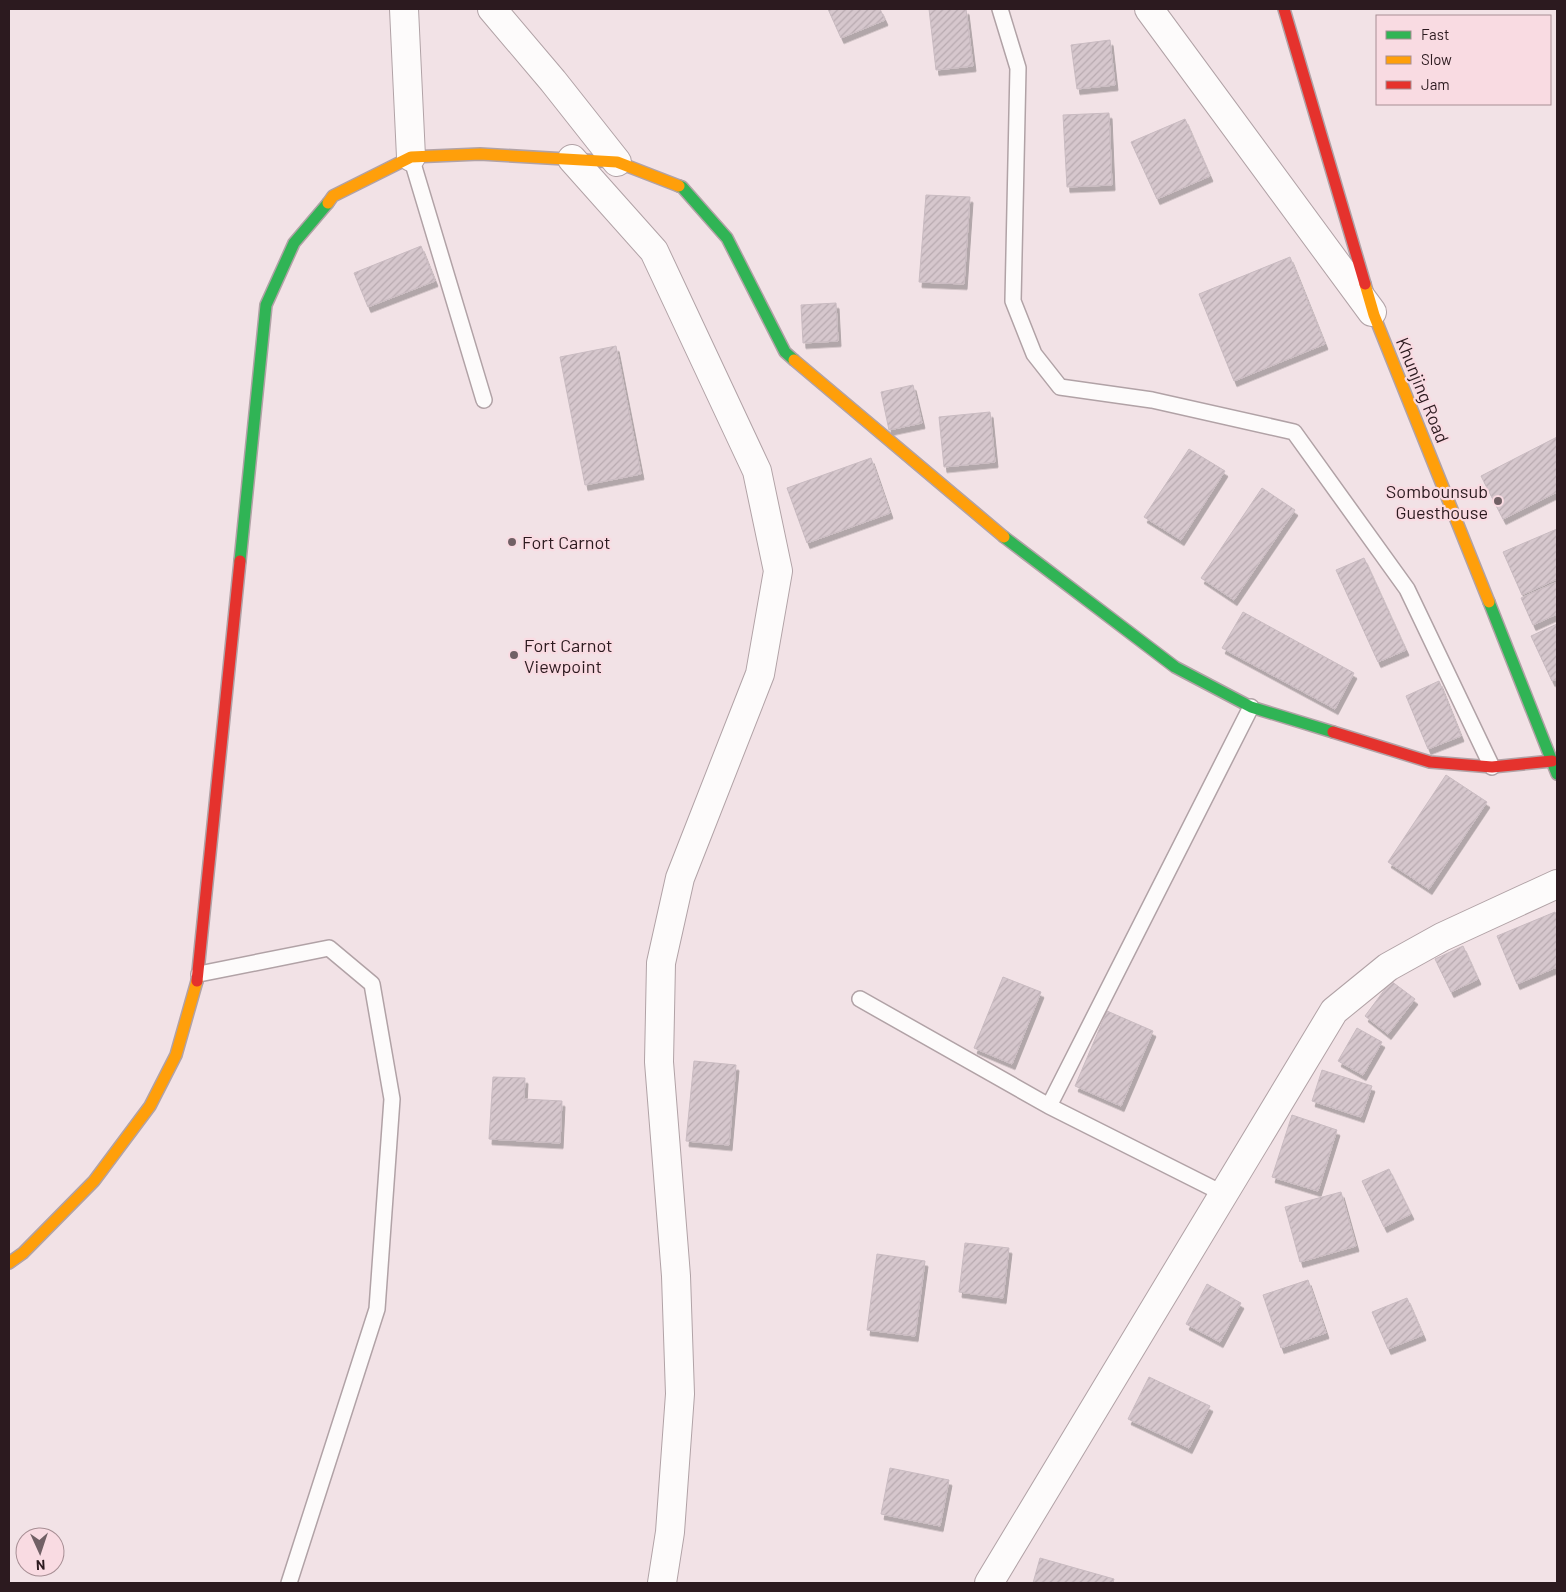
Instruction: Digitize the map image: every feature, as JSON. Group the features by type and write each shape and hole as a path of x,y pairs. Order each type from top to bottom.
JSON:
{"street":[{"path":"404,9 411,157"},
{"path":"492,9 553,81 617,162"},
{"path":"1149,9 1374,315"},
{"name":"Khunjing Road","path":"1284,9 1374,315 1557,774"},
{"path":"9,1263 22,1253 94,1181 150,1106 176,1054 199,974 266,305 294,243 333,196 411,157 480,154 617,162 682,187 727,238 785,352 1004,538 1175,666 1251,707 1430,762 1492,767 1552,761"},
{"path":"572,159 654,251 757,471 778,571 760,674 680,878 661,963 659,1062 676,1276 680,1394 670,1532 662,1583"},
{"path":"989,1583 1334,1011 1388,967 1442,937 1557,884"}],"lane":[{"path":"1000,9 1018,68 1013,301 1034,354 1060,387 1152,400 1294,432 1407,589 1492,767"},
{"path":"411,157 484,400"},
{"path":"1049,1106 1251,707"},
{"path":"199,974 329,948 372,984 392,1099 377,1309 289,1583"},
{"path":"860,999 1049,1106 1224,1194"}],"building":[{"path":"828,9 880,9 885,20 841,38"},
{"path":"929,9 966,9 973,66 936,70"},
{"path":"1110,40 1115,85 1077,89 1071,45"},
{"path":"1109,113 1112,185 1067,187 1063,115"},
{"path":"1185,119 1210,176 1157,199 1131,142"},
{"path":"926,195 970,197 964,284 919,282"},
{"path":"421,246 435,281 368,307 354,273"},
{"path":"1290,257 1325,344 1234,381 1199,294"},
{"path":"836,303 838,341 803,343 801,305"},
{"path":"616,346 641,474 585,485 560,357"},
{"path":"913,385 922,423 889,430 881,392"},
{"path":"990,412 995,462 944,467 939,417"},
{"path":"1557,437 1557,492 1503,519 1481,476"},
{"path":"1189,449 1225,471 1181,540 1144,517"},
{"path":"871,458 890,513 807,543 787,488"},
{"path":"1262,488 1295,510 1234,600 1201,578"},
{"path":"1557,529 1557,579 1522,595 1503,552"},
{"path":"1364,558 1406,650 1378,662 1336,570"},
{"path":"1557,582 1557,614 1533,625 1521,598"},
{"path":"1243,612 1354,673 1335,709 1222,648"},
{"path":"1557,624 1557,679 1552,681 1531,636"},
{"path":"1439,681 1461,736 1428,749 1406,696"},
{"path":"1446,775 1487,802 1429,889 1388,862"},
{"path":"1555,912 1557,917 1557,967 1517,984 1497,936"},
{"path":"1463,946 1478,979 1451,992 1435,959"},
{"path":"1003,977 1041,992 1012,1064 974,1048"},
{"path":"1391,981 1415,999 1388,1034 1365,1016"},
{"path":"1107,1011 1153,1031 1121,1106 1075,1086"},
{"path":"1357,1028 1382,1042 1363,1075 1338,1061"},
{"path":"694,1061 736,1065 729,1145 686,1141"},
{"path":"1322,1070 1372,1086 1361,1117 1312,1101"},
{"path":"493,1077 525,1078 524,1099 562,1101 560,1143 489,1139"},
{"path":"1292,1115 1337,1130 1318,1191 1272,1177"},
{"path":"1389,1169 1411,1214 1384,1227 1362,1181"},
{"path":"1341,1192 1356,1246 1300,1262 1285,1207"},
{"path":"965,1243 1009,1248 1003,1298 959,1292"},
{"path":"877,1254 925,1261 915,1336 867,1330"},
{"path":"1308,1280 1326,1333 1281,1348 1263,1295"},
{"path":"1207,1284 1241,1303 1220,1342 1186,1324"},
{"path":"1407,1298 1423,1335 1388,1349 1372,1312"},
{"path":"1149,1377 1210,1406 1189,1448 1128,1419"},
{"path":"890,1468 949,1480 940,1526 881,1514"},
{"path":"1040,1558 1114,1579 1113,1583 1033,1583"}],"traffic: fast":[{"path":"679,186 682,187 727,238 785,352 794,360"},
{"path":"240,561 266,305 294,243 328,203"},
{"path":"1004,537 1175,667 1251,707 1333,732"},
{"path":"1489,602 1557,774"}],"traffic: slow":[{"path":"328,203 333,196 411,157 480,154 617,162 679,186"},
{"path":"1365,284 1374,315 1489,602"},
{"path":"794,360 1004,537"},
{"path":"9,1263 23,1253 94,1181 150,1106 176,1055 197,981"}],"traffic: jam":[{"path":"1284,9 1365,284"},
{"path":"197,981 240,561"},
{"path":"1333,732 1430,762 1492,767 1552,761"}],"place":[{"name":"Sombounsub Guesthouse","path":"1498,501"},
{"name":"Fort Carnot","path":"512,542"},
{"name":"Fort Carnot Viewpoint","path":"514,655"}]}
